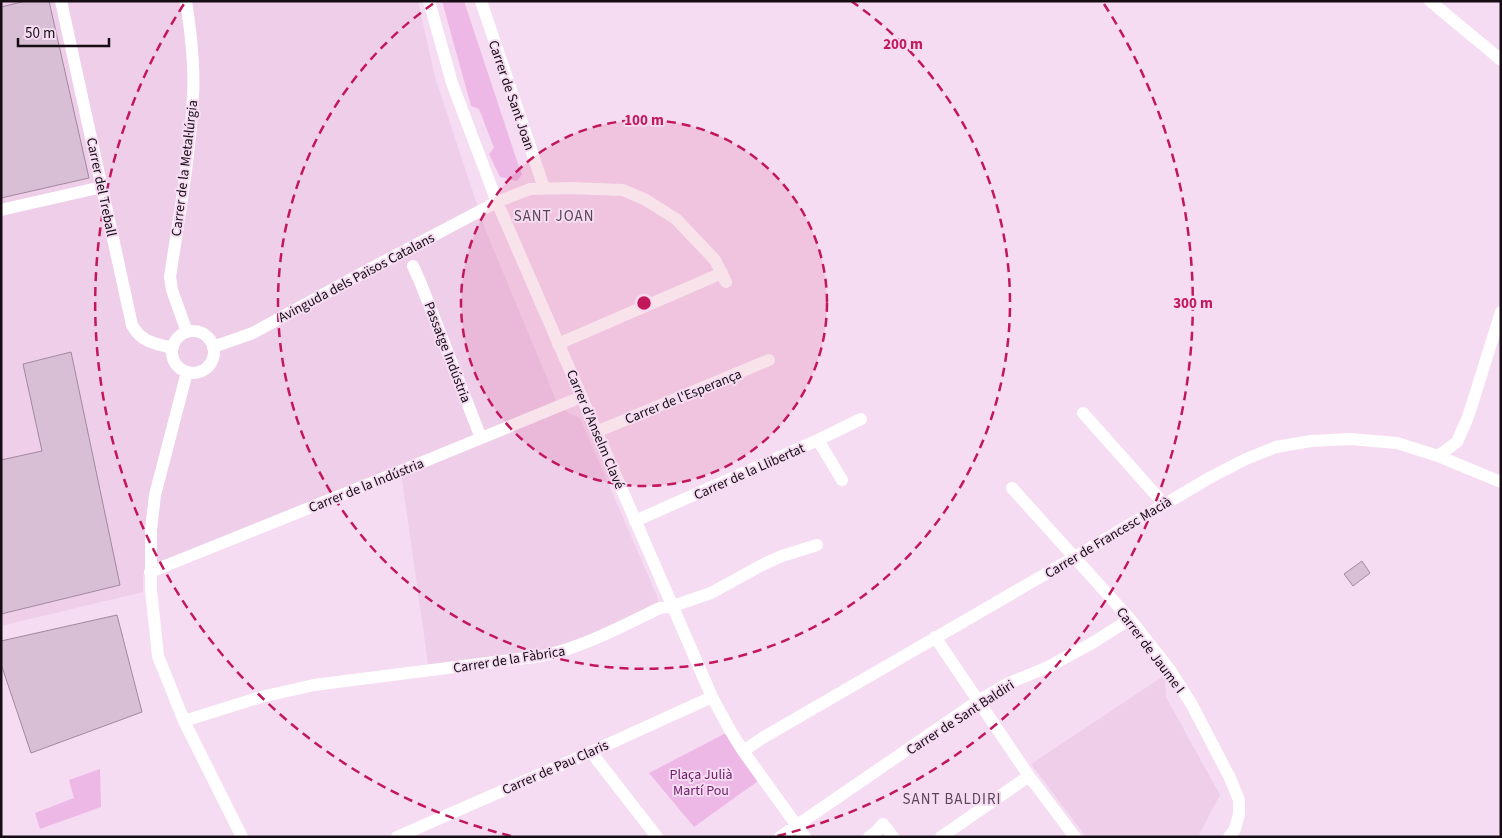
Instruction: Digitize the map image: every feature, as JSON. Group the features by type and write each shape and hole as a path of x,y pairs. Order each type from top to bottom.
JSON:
{"street":[{"name":"Carrer del Treball","path":"62,1 132,325 136,333 143,339 172,348"},
{"name":"Carrer de la Metal·lúrgia","path":"186,1 192,43 193,96 188,149 170,277 172,290 187,332"},
{"name":"Carrer d'Anselm Clavé","path":"429,1 452,83 496,202 712,696 743,751 805,837"},
{"name":"Carrer de Sant Joan","path":"482,1 544,188"},
{"path":"1430,1 1501,60"},
{"path":"1,210 102,188"},
{"name":"Avinguda dels Països Catalans","path":"213,347 253,333 496,202 530,189 623,190 646,200 676,219 716,260 724,277 558,344"},
{"name":"Passatge Indústria","path":"413,266 481,438"},
{"path":"1438,456 1457,442 1468,417 1501,312"},
{"path":"187,332 205,335 213,347 213,358 207,367 198,372 187,372 179,368 174,362 172,348 175,341 187,332"},
{"name":"Carrer de l'Esperança","path":"596,432 769,360"},
{"path":"187,372 155,495 151,530 150,572 158,656 184,721 242,837"},
{"name":"Carrer de la Indústria","path":"150,572 582,397"},
{"path":"1083,413 1164,504"},
{"name":"Carrer de la Llibertat","path":"635,521 861,419"},
{"name":"Carrer de Francesc Macià","path":"743,751 1211,477 1276,446 1311,441 1350,439 1397,443 1438,456 1501,482"},
{"path":"818,440 842,480"},
{"name":"Carrer de Jaume I","path":"1012,488 1130,619 1170,670 1192,705 1230,778 1239,800 1239,814 1235,829 1229,837"},
{"name":"Carrer de la Fàbrica","path":"184,721 261,697 314,684 563,652 660,608 673,606 711,594 773,560 817,545"},
{"name":"Carrer de Sant Baldiri","path":"780,837 978,701 1009,683 1048,666 1094,642 1130,619"},
{"path":"935,637 1029,776 1075,837"},
{"name":"Carrer de Pau Claris","path":"397,837 591,752 712,696"},
{"path":"591,752 657,837"},
{"path":"941,837 1029,776"},
{"path":"868,837 883,824 893,837"}],"shaded area":[{"path":"1,1 418,1 435,77 485,229 556,400 568,413 580,418 657,596 660,608 582,645 429,671 401,472 143,575 143,592 1,626"},
{"path":"1165,675 1166,697 1220,795 1198,837 1086,837 1031,764"}],"green space":[{"path":"442,1 464,1 522,174 517,181 500,177 489,154 494,148 479,109 471,106"},
{"name":"Plaça Julià Martí Pou","path":"726,733 758,781 694,827 649,773"},
{"path":"100,769 101,807 40,829 35,813 74,798 69,780"}],"building":[{"path":"26,1 49,1 89,178 1,198 1,7"},
{"path":"71,352 120,585 1,614 1,460 42,451 23,364"},
{"path":"1362,561 1370,573 1353,586 1344,574"},
{"path":"117,615 142,712 31,753 1,664 1,641"}],"district":[{"name":"SANT JOAN","path":"554,216"},
{"name":"SANT BALDIRI","path":"952,799"}]}
